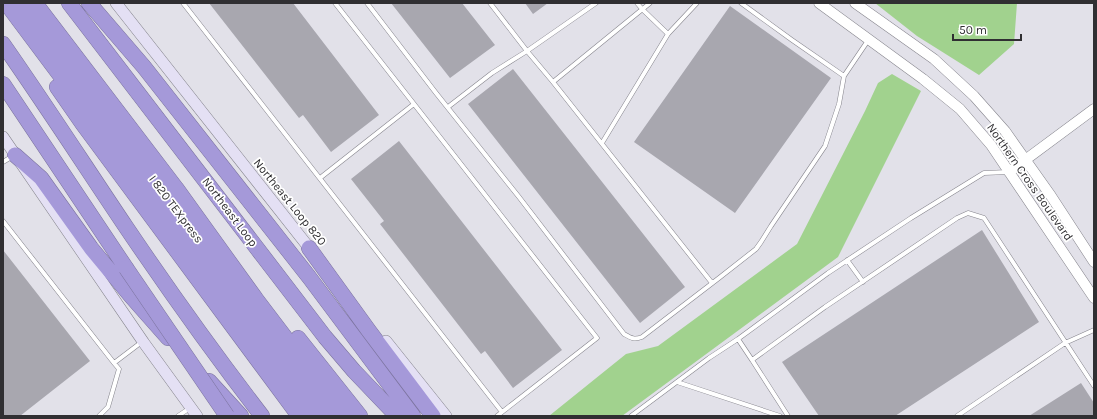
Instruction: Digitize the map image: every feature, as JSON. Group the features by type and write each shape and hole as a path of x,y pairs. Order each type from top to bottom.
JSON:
{"highway":[{"name":"I 820 TEXpress","path":"6,3 315,416"},
{"name":"I 820 TEXpress","path":"21,3 162,189 330,416"},
{"path":"35,3 176,188 256,299 345,416"},
{"name":"Northeast Loop","path":"69,3 325,337 354,371 397,416"},
{"path":"89,3 148,73 309,277 413,416"},
{"path":"3,8 82,123 300,416"},
{"path":"3,44 176,299 228,372 262,416"},
{"path":"3,84 227,416"},
{"path":"9,158 41,178 91,248 130,295 241,416"},
{"path":"176,188 360,416"},
{"path":"309,248 433,416"},
{"path":"250,350 260,373 289,416"}],"main road":[{"name":"Northeast Loop 820","path":"116,3 309,248 446,416"},
{"path":"3,137 9,158 194,412"}],"street":[{"name":"Northern Cross Boulevard","path":"819,3 870,39 960,109 991,145 1094,298"},
{"name":"Northern Cross Boulevard","path":"855,3 934,59 974,96 1006,131 1094,262"},
{"path":"1009,172 1091,113"}],"lane":[{"path":"183,3 502,412"},
{"path":"335,3 597,338 497,416"},
{"path":"367,3 624,334 630,338 636,339 642,337 756,249 825,146 839,104 844,76 870,39"},
{"path":"490,3 712,284"},
{"path":"448,107 492,73 527,51 596,3"},
{"path":"637,3 668,34"},
{"path":"553,82 650,3"},
{"path":"602,143 668,34 697,3"},
{"path":"741,3 844,76"},
{"path":"320,178 414,104"},
{"path":"630,416 828,273 910,218 984,173 1009,172"},
{"path":"752,360 825,307 957,218 968,213 984,218 1094,386"},
{"path":"3,221 119,369 108,407 99,416"},
{"path":"847,260 863,282"},
{"path":"957,416 1065,343 1094,330"},
{"path":"738,339 788,416"},
{"path":"114,363 143,341"},
{"path":"676,382 780,416"},
{"path":"178,416 194,412"}],"green space":[{"path":"875,3 1017,3 1014,44 979,75 917,36"},
{"path":"892,74 921,91 838,257 622,416 549,416 626,354 658,346 797,244 878,83"}],"building":[{"path":"209,3 293,3 379,115 331,152 303,115 299,118"},
{"path":"391,3 462,3 495,45 450,78"},
{"path":"525,3 548,3 533,14"},
{"path":"730,6 831,78 735,213 634,142"},
{"path":"513,69 685,287 640,323 468,104"},
{"path":"399,141 562,350 513,388 485,351 481,354 380,224 384,221 351,179"},
{"path":"982,230 1039,322 895,416 819,416 782,362"},
{"path":"3,250 90,361 20,416 3,416"},
{"path":"1081,383 1094,403 1094,416 1029,416"}]}
